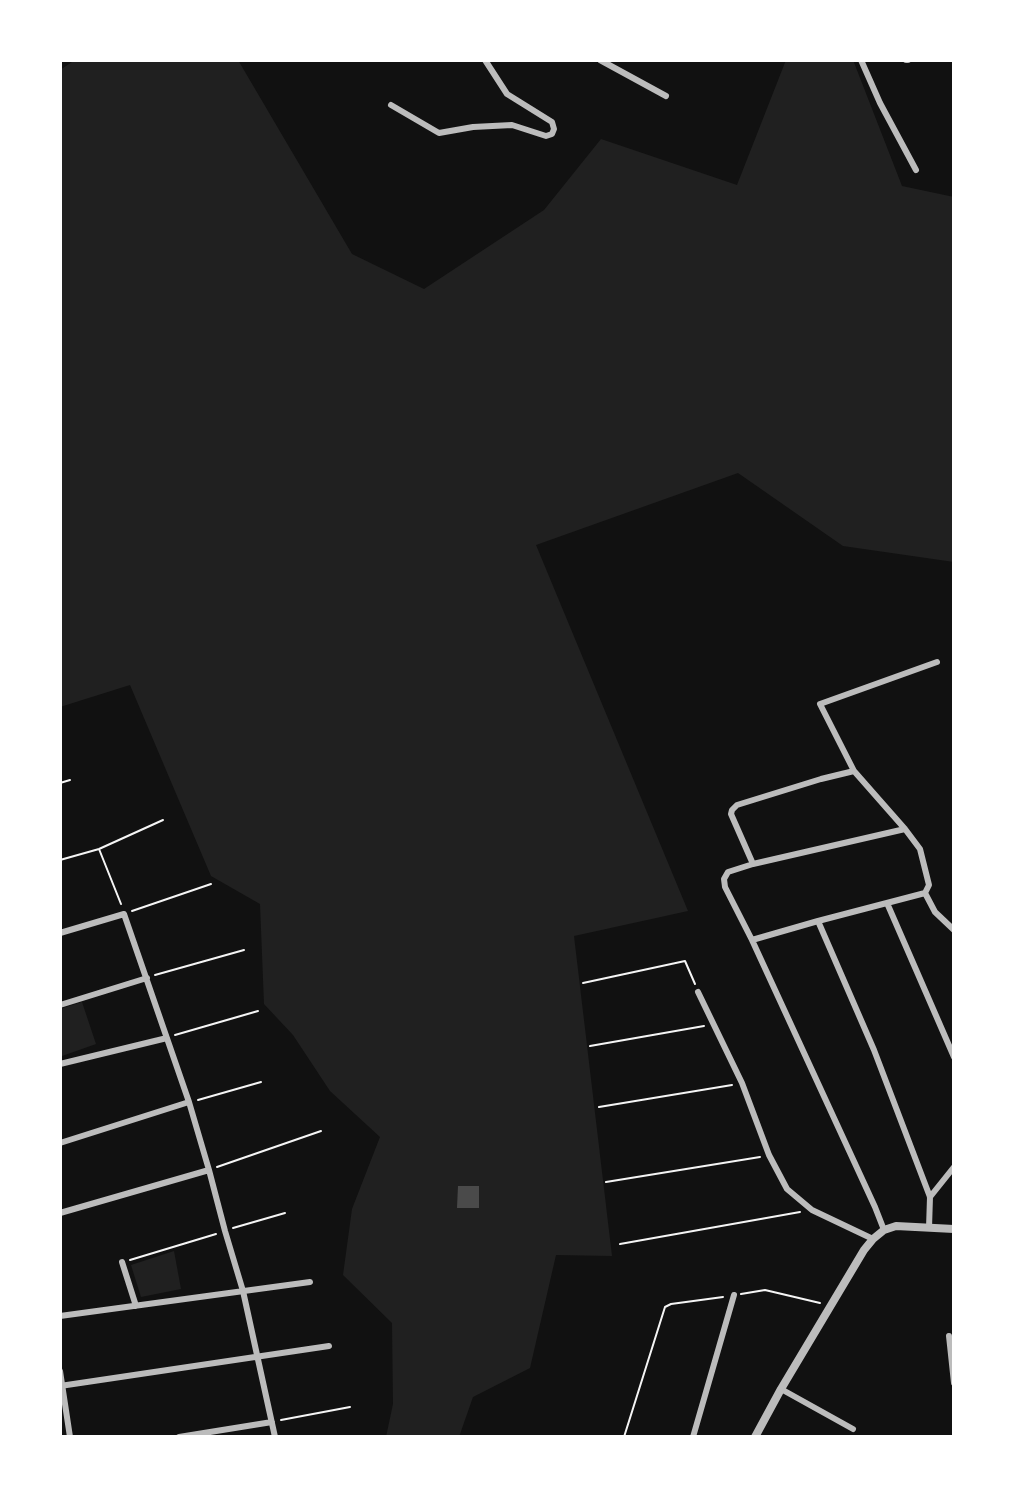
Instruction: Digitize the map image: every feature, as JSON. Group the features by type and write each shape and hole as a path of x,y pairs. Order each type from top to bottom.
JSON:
{"street":[{"path":"391,105 439,133 473,127 512,125 546,136 552,134 554,129 552,122 507,94 485,60"},
{"path":"600,60 666,96"},
{"path":"861,60 880,103 916,170"},
{"path":"752,940 925,893 929,885 920,849 854,771 820,704 937,662"},
{"path":"753,864 731,814 736,805 854,771"},
{"path":"884,1230 752,940 724,887 724,879 728,872 753,864 905,830"},
{"path":"925,893 935,912 954,930"},
{"path":"887,903 954,1057"},
{"path":"60,933 124,914 189,1102 209,1170 243,1291 274,1437"},
{"path":"818,921 874,1050 930,1197 929,1228"},
{"path":"60,1005 147,978"},
{"path":"698,992 742,1083 769,1155 787,1189 812,1210 873,1239"},
{"path":"60,1064 167,1038"},
{"path":"60,1143 189,1102"},
{"path":"930,1197 954,1167"},
{"path":"60,1213 209,1170"},
{"path":"755,1437 781,1389 864,1250 873,1239 884,1230 896,1226 954,1229"},
{"path":"122,1262 136,1305"},
{"path":"60,1316 310,1282"},
{"path":"693,1437 734,1295"},
{"path":"949,1336 954,1383"},
{"path":"61,1386 329,1346"},
{"path":"60,1371 70,1437"},
{"path":"781,1389 853,1429"},
{"path":"179,1437 272,1422"}],"path":[{"path":"60,783 70,780"},
{"path":"60,861 99,849 163,820"},
{"path":"99,849 124,914 211,884"},
{"path":"147,978 244,950"},
{"path":"583,983 685,961 698,992"},
{"path":"167,1038 258,1011"},
{"path":"590,1046 713,1024"},
{"path":"189,1102 261,1083"},
{"path":"598,1107 742,1083"},
{"path":"209,1170 321,1131"},
{"path":"606,1182 769,1155"},
{"path":"620,1244 812,1210"},
{"path":"122,1262 285,1213"},
{"path":"624,1437 665,1307 671,1304 765,1290 832,1305"},
{"path":"272,1422 350,1407"}],"shaded area":[{"path":"75,60 238,60 352,254 424,289 544,210 601,139 737,185 786,60 853,60 902,186 954,197 954,562 843,546 738,473 536,545 688,911 574,936 612,1256 556,1255 530,1368 473,1397 459,1437 386,1437 393,1404 392,1323 343,1275 352,1209 380,1137 330,1091 293,1035 264,1004 260,904 211,876 130,685 60,707 60,70"},
{"path":"82,1002 96,1044 62,1056 60,1009"},
{"path":"174,1251 181,1289 141,1297 131,1265"}],"building":[{"path":"458,1186 479,1186 479,1208 457,1208"}]}
